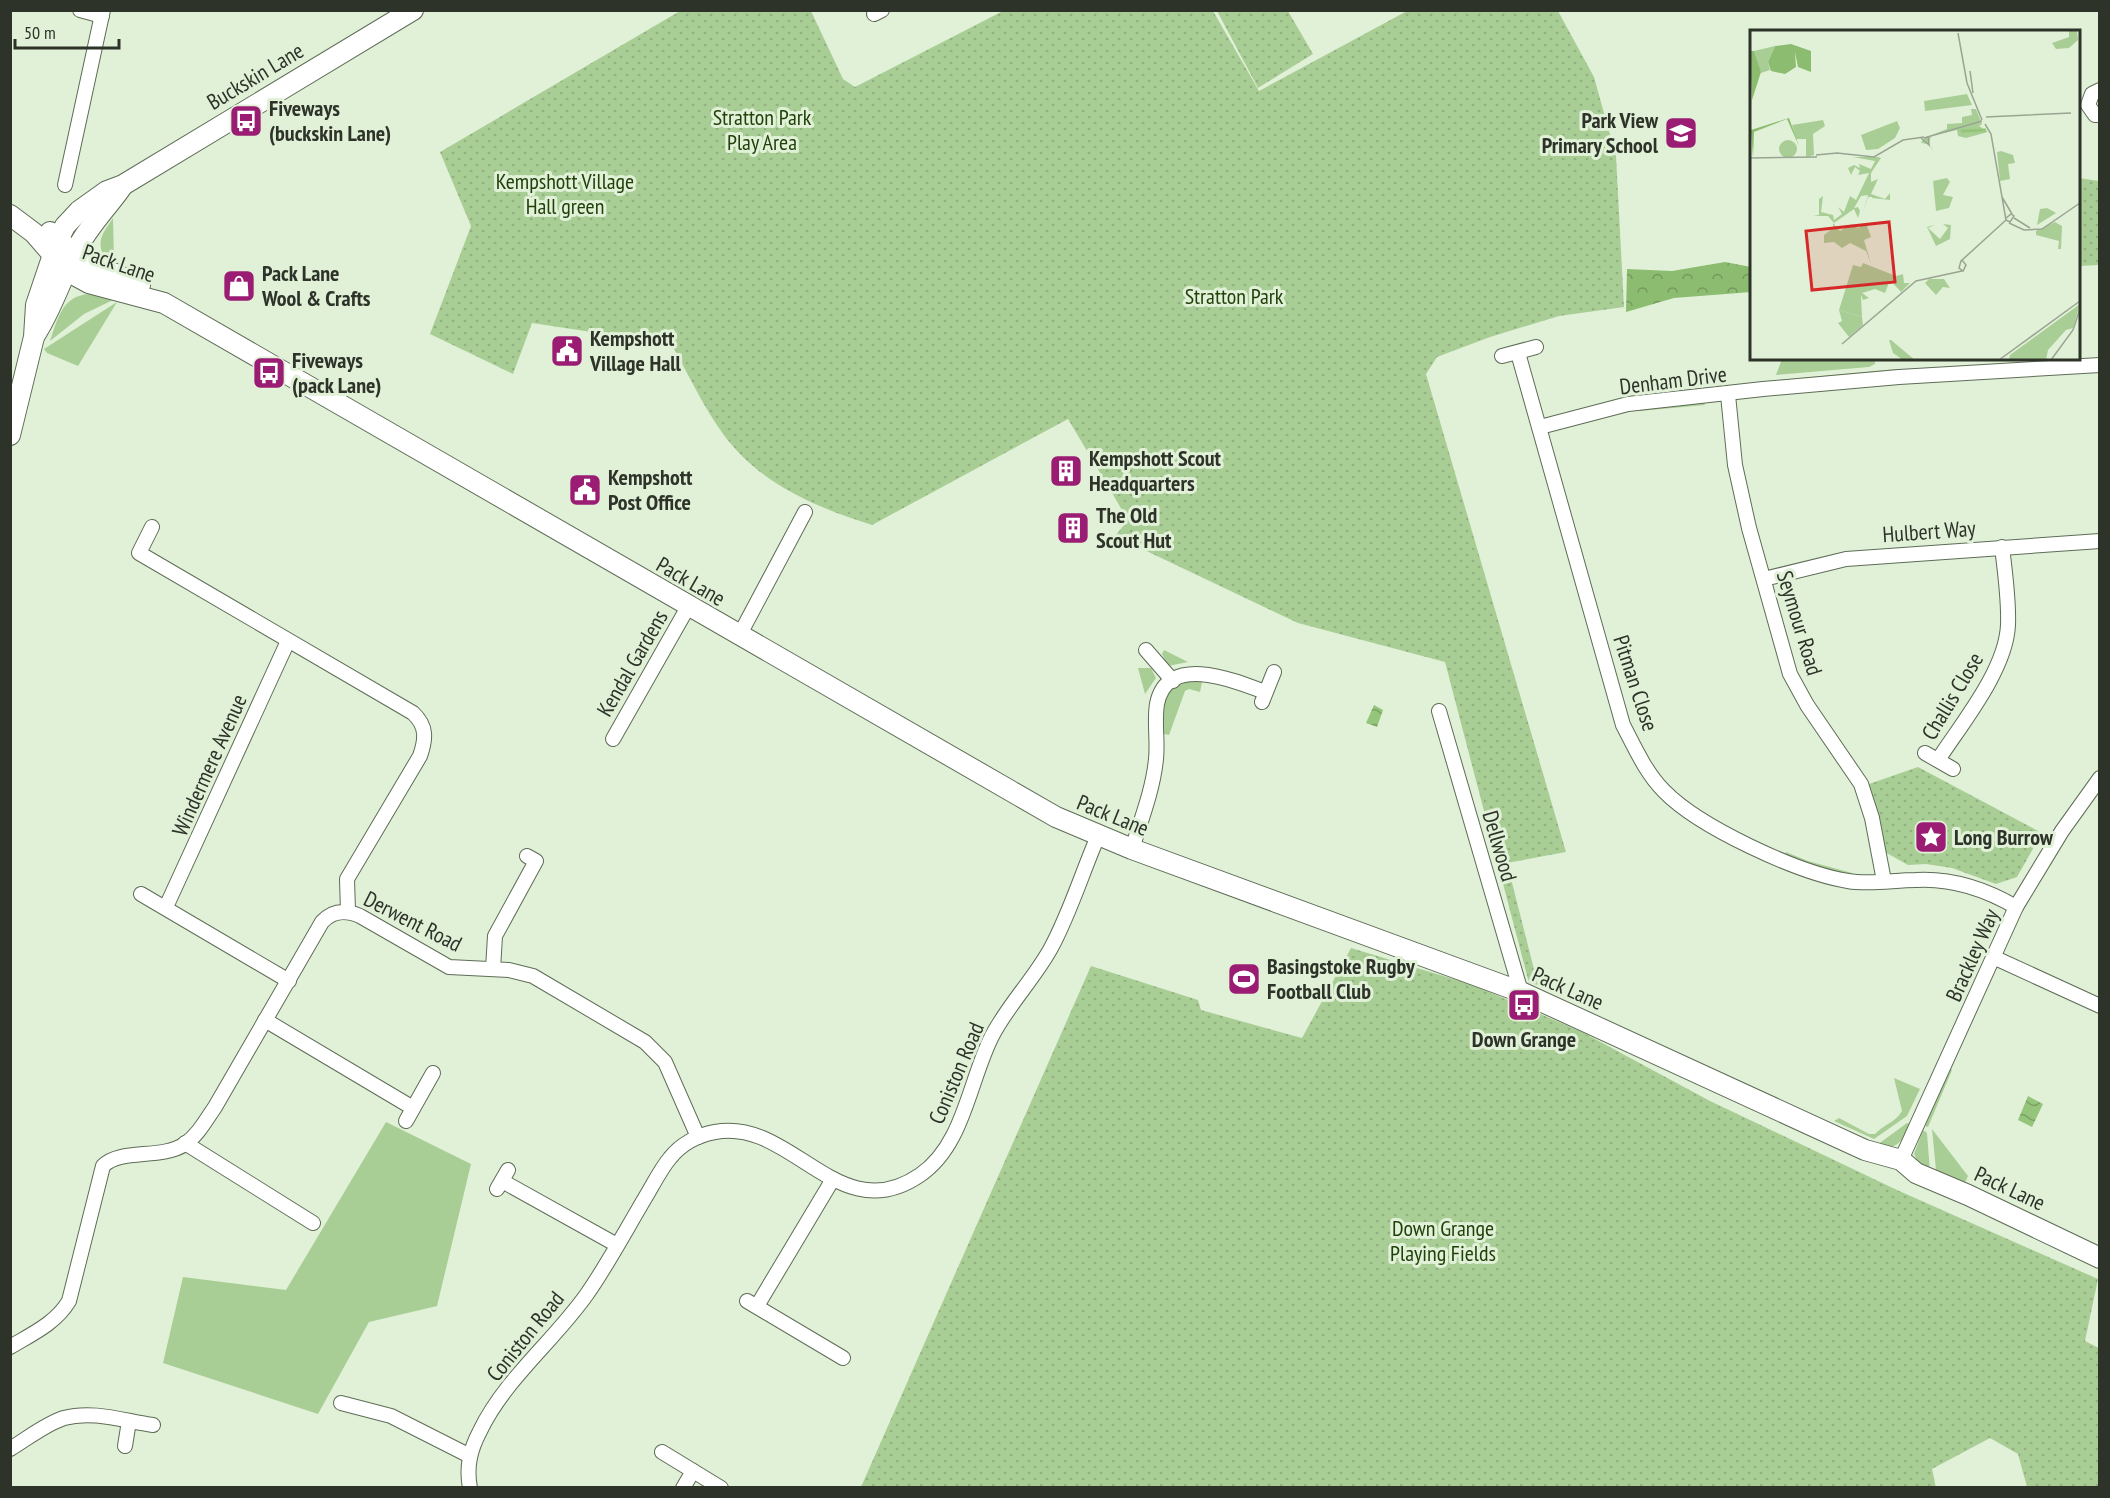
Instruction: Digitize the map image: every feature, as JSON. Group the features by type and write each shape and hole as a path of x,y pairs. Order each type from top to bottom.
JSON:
{"street":[{"path":"64,185 103,13 80,10"},
{"name":"Buckskin Lane","path":"34,338 34,314 54,248 65,226 79,211 107,191 123,185 413,10"},
{"path":"2100,90 2092,94 2088,105 2095,115 2100,115"},
{"name":"Buckskin Lane","path":"34,338 45,321 74,252 91,225 123,185"},
{"name":"Pack Lane","path":"10,210 40,224 67,271 89,283 164,303"},
{"name":"Pack Lane","path":"10,215 54,248 74,252 107,271 147,289 164,303 1023,800 1098,836 1521,992 1865,1150 1901,1161 1916,1173 2100,1258"},
{"path":"10,435 34,338"},
{"path":"1502,356 1536,347"},
{"name":"Pitman Close","path":"1518,353 1623,725 1639,758 1663,790 1696,816 1814,873 1849,881 1951,880 1987,892 2016,907"},
{"name":"Denham Drive","path":"1540,428 1628,404 1899,377 2100,365"},
{"name":"Seymour Road","path":"1728,395 1735,465 1790,674 1807,705 1861,784 1872,818 1884,881"},
{"path":"739,636 806,512"},
{"path":"152,527 139,553 413,713 424,731 425,741 420,756 347,879 348,912"},
{"name":"Hulbert Way","path":"1764,579 1846,559 2100,541"},
{"name":"Challis Close","path":"1938,760 1988,682 2002,655 2008,627 2002,547"},
{"name":"Kendal Gardens","path":"613,739 688,607"},
{"name":"Windermere Avenue","path":"166,907 288,641"},
{"path":"1145,650 1173,681"},
{"path":"1132,849 1155,768 1158,701 1163,690 1173,681 1191,674 1216,674 1264,697 1274,672"},
{"name":"Dellwood","path":"1439,711 1521,992"},
{"name":"Challis Close","path":"1924,753 1953,769"},
{"name":"Brackley Way","path":"1901,1161 2016,907 2056,840 2100,778"},
{"name":"Coniston Road","path":"470,1488 470,1456 480,1431 493,1410 587,1293 669,1158 682,1146 698,1137 726,1131 754,1135 832,1179 857,1189 884,1190 911,1181 934,1163 948,1145 960,1119 993,1034 1051,948 1098,836"},
{"name":"Derwent Road","path":"493,969 495,936 536,861 527,856"},
{"path":"141,894 289,981"},
{"name":"Derwent Road","path":"10,1347 56,1318 69,1301 103,1166 114,1159 161,1154 185,1143 200,1129 322,922 332,914 348,912 449,967 516,971 532,976 655,1049 669,1070 698,1137"},
{"path":"1994,957 2100,1006"},
{"path":"266,1020 413,1108"},
{"path":"406,1121 433,1073"},
{"path":"185,1143 313,1222"},
{"path":"832,1179 752,1304 843,1358"},
{"path":"503,1180 617,1245"},
{"path":"350,1421 347,1405 391,1416 470,1456"},
{"path":"10,1449 63,1419 93,1415 153,1425"},
{"path":"125,1446 129,1422"},
{"path":"662,1452 721,1488"},
{"path":"683,1488 693,1471"}],"green space":[{"name":"Stratton Park","path":"680,11 811,11 843,79 855,87 1003,11 1213,11 1259,91 1407,11 1558,11 1594,77 1616,156 1624,307 1559,316 1490,337 1437,357 1426,374 1566,852 1507,863 1538,985 1529,983 1445,662 1298,623 1115,536 1128,520 1068,419 872,525 837,513 787,490 743,457 713,418 672,345 664,340 655,345 644,340 532,323 513,374 430,334 471,226 440,152"},
{"path":"1217,11 1288,11 1313,54 1258,88"},
{"path":"2080,178 2099,181 2099,265 2080,266"},
{"path":"113,218 114,260 102,252 101,247 103,234"},
{"path":"1725,262 1750,267 1750,292 1674,298 1626,312 1627,269 1672,271"},
{"path":"89,294 113,300 84,314 50,341 62,310 73,299"},
{"path":"117,302 78,366 47,353 44,349"},
{"path":"1782,360 1875,360 1875,364 1869,367 1776,375"},
{"path":"1897,369 1896,371 1768,381"},
{"path":"1704,402 1705,405 1640,411 1639,408"},
{"path":"1164,650 1188,662 1168,666 1162,654"},
{"path":"1138,668 1151,668 1156,678 1145,694"},
{"path":"1203,677 1200,692 1189,689 1185,691 1169,735 1159,733 1159,703 1171,685"},
{"path":"1918,767 2042,833 2017,877 1996,884 1952,868 1926,864 1908,865 1885,852 1881,823 1869,784"},
{"path":"1786,852 1808,861 1852,873 1851,876 1807,865 1785,854"},
{"name":"Down Grange Playing Fields","path":"1351,948 1473,985 1582,1032 1710,1101 1897,1190 2098,1279 2085,1341 2099,1348 2099,1487 2027,1487 2018,1454 1990,1438 1932,1469 1936,1488 861,1487 1091,966 1198,1000 1201,1010 1302,1038"},
{"path":"1950,1068 1952,1070 1928,1127 1925,1126"},
{"path":"1894,1078 1920,1089 1907,1116 1874,1139 1834,1121 1839,1118 1869,1134 1875,1134 1902,1111"},
{"path":"386,1122 471,1164 437,1306 369,1322 318,1414 163,1363 183,1277 286,1290"},
{"path":"1907,1123 1911,1124 1906,1134 1893,1146 1883,1149 1869,1142 1877,1145"},
{"path":"1932,1129 1968,1176 1965,1183 1936,1170"},
{"path":"1923,1130 1927,1133 1930,1172 1921,1168 1914,1154"}],"water":[{"path":"1374,705 1383,710 1377,727 1366,723"},
{"path":"2028,1096 2043,1104 2032,1127 2018,1120"}],"place":[{"name":"Fiveways (buckskin Lane)","path":"246,121"},
{"name":"Park View Primary School","path":"1681,133"},
{"name":"Pack Lane Wool & Crafts","path":"239,286"},
{"name":"Kempshott Village Hall","path":"567,351"},
{"name":"Fiveways (pack Lane)","path":"269,373"},
{"name":"Kempshott Scout Headquarters","path":"1066,471"},
{"name":"Kempshott Post Office","path":"585,490"},
{"name":"The Old Scout Hut","path":"1073,528"},
{"name":"Long Burrow","path":"1931,837"},
{"name":"Basingstoke Rugby Football Club","path":"1244,979"},
{"name":"Down Grange","path":"1524,1005"}],"park label":[{"name":"Stratton Park Play Area","path":"762,130"},
{"name":"Kempshott Village Hall green","path":"565,194"}]}
